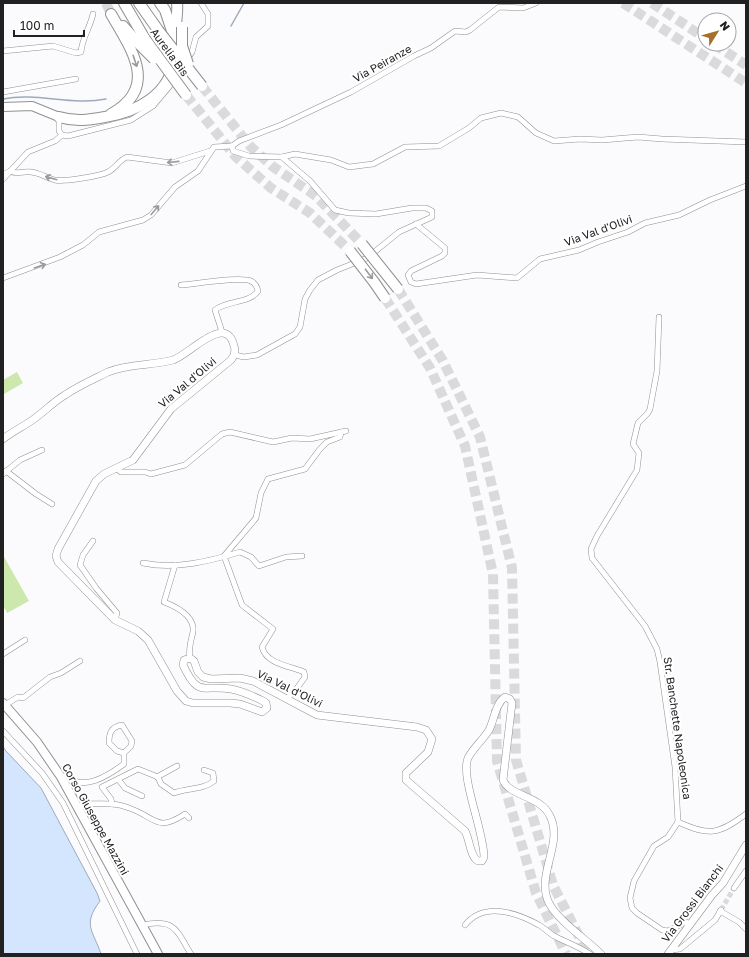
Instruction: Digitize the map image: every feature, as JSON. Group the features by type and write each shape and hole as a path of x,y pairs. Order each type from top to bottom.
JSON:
{"highway":[{"name":"Aurelia Bis","path":"124,3 142,42 186,94"},
{"name":"Aurelia Bis","path":"139,3 158,30 203,85 185,58 181,40 183,3"},
{"path":"160,3 165,10 176,42"},
{"path":"59,117 84,121 118,115 136,109 149,101 159,91 172,69 176,42 177,3"},
{"path":"104,117 118,110 131,98 138,84 139,72 135,58 112,14 142,42"},
{"path":"362,244 398,289"},
{"path":"350,252 385,298"}],"main road":[{"path":"3,107 32,106 59,117"},
{"name":"Corso Giuseppe Mazzini","path":"4,704 37,742 61,778 158,954"}],"street":[{"path":"62,135 68,136 131,120 153,106 169,88 192,52 196,37 208,26 208,14 201,3"},
{"name":"Via Peiranze","path":"10,171 14,173 33,172 56,180 64,180 106,173 113,169 120,160 127,156 172,163 210,151 217,146 232,146 239,141 281,125 351,92 431,48 455,31 466,32 475,27 499,7 524,8 536,3"},
{"path":"3,51 53,46 69,51 81,52 83,37 90,28 93,14"},
{"path":"3,92 76,79"},
{"path":"232,146 233,151 240,154 282,157 295,154 331,160 348,167 373,164 405,147 439,146 469,128 481,118 501,113 518,117 536,133 554,141 580,139 602,140 638,137 746,142"},
{"path":"59,117 58,128 62,135"},
{"path":"3,179 28,152 55,142 62,135"},
{"path":"3,278 60,258 83,245 99,232 143,220 151,215 175,187 198,171 210,151"},
{"path":"181,285 235,280 250,280 256,284 258,291 253,296 221,305 215,310 222,332 227,334 232,340 235,355 244,358 257,355 295,334 300,327 305,299 318,280 367,258 390,237 432,217 432,211 426,208 412,208 376,214 349,213 335,210 310,181 282,157"},
{"path":"3,176 10,171"},
{"name":"Via Val d'Olivi","path":"416,224 445,248 446,253 412,271 408,275 411,282 416,284 487,275 517,278 540,259 579,250 628,232 645,224 679,215 710,200 746,186"},
{"name":"Str. Banchette Napoleonica","path":"659,317 657,371 650,409 638,423 634,436 633,447 639,454 637,470 597,536 591,549 592,558 645,626 657,649 675,767 678,822"},
{"name":"Via Val d'Olivi","path":"3,439 33,420 65,395 106,373 124,366 150,365 180,358 212,335 222,332"},
{"name":"Via Val d'Olivi","path":"235,355 228,363 171,409 136,458 101,476 96,481 58,549 56,556 61,565 115,620 138,631 148,640 177,691 186,700 197,703 240,704 260,712 265,711 266,703 248,694 230,689 207,689 197,685 183,665 184,660 190,658 194,661 198,672 203,678 244,679 323,716 417,727 426,730 432,739 430,749 406,773 406,780 465,831 470,840 474,859 480,862 484,857 483,840 467,778 466,767 471,753 489,731 500,702 504,698 510,699 512,704 503,780 509,788 538,802 549,813 553,823 554,834 545,883 546,896 556,913 602,954"},
{"path":"117,469 121,472 145,472 150,474 179,468 185,465 222,434 230,432 273,442 292,438 310,439 344,431 340,437 327,442 320,449 306,469 268,479 261,493 256,518 224,556"},
{"path":"42,450 29,455 4,473 52,504"},
{"path":"93,541 83,554 80,565 96,588 117,613 115,620"},
{"path":"143,563 156,566 175,565 188,562 202,562 240,552 251,556 259,566 286,557 302,556"},
{"path":"224,556 242,605 273,629 262,647 263,652 277,663 304,672 305,677 295,691 287,698"},
{"path":"175,565 164,602 180,609 189,619 193,631 188,652 190,658"},
{"path":"3,654 25,640"},
{"path":"4,704 18,697 23,698 50,678 62,673 80,661"},
{"path":"61,778 67,774 71,780 84,783 111,774 124,764 124,753 131,746 132,741 122,725 111,730 109,734 109,743 117,751 124,753"},
{"path":"3,731 42,773 63,803 137,954"},
{"path":"158,777 177,766"},
{"path":"112,804 111,799 102,787 138,769 158,777 161,784 174,793 208,785 214,781 213,773 204,770"},
{"path":"118,779 125,788 142,796"},
{"path":"78,807 83,804 112,804 130,808 158,822 168,824 185,814 189,818"},
{"path":"690,924 686,922 668,932 662,930 637,913 632,908 630,898 634,881 654,846 668,837 678,822 697,830 718,830 728,828 746,814"},
{"name":"Via Grossi Bianchi","path":"670,952 712,895 723,883 746,845"},
{"path":"734,888 746,871"},
{"path":"465,925 469,920 480,914 492,910 500,910 538,924 552,935 590,954"},
{"path":"670,952 680,949 715,920 720,910 740,923 746,929"},
{"path":"142,925 167,924 177,930 190,954"}],"green space":[{"path":"17,372 23,383 4,394 3,380"},
{"path":"3,555 29,601 7,613 3,605"}],"water":[{"path":"3,746 5,750 41,788 97,893 100,901 91,916 90,922 92,933 101,954 3,954"}],"waterway":[{"path":"231,26 244,3"},
{"path":"3,99 16,97 80,101 106,99"}],"tunnel":[{"path":"106,3 111,14"},
{"path":"623,3 746,83"},
{"path":"652,3 697,33"},
{"path":"726,52 746,65"},
{"path":"202,86 250,146 272,166 316,196 362,244"},
{"path":"186,95 236,157 271,188 310,213 350,251"},
{"path":"398,289 443,361 480,437 512,568 516,760 553,885 588,954"},
{"path":"385,298 430,368 465,446 493,574 497,761 536,893 566,954"},
{"path":"721,910 734,888"}]}
